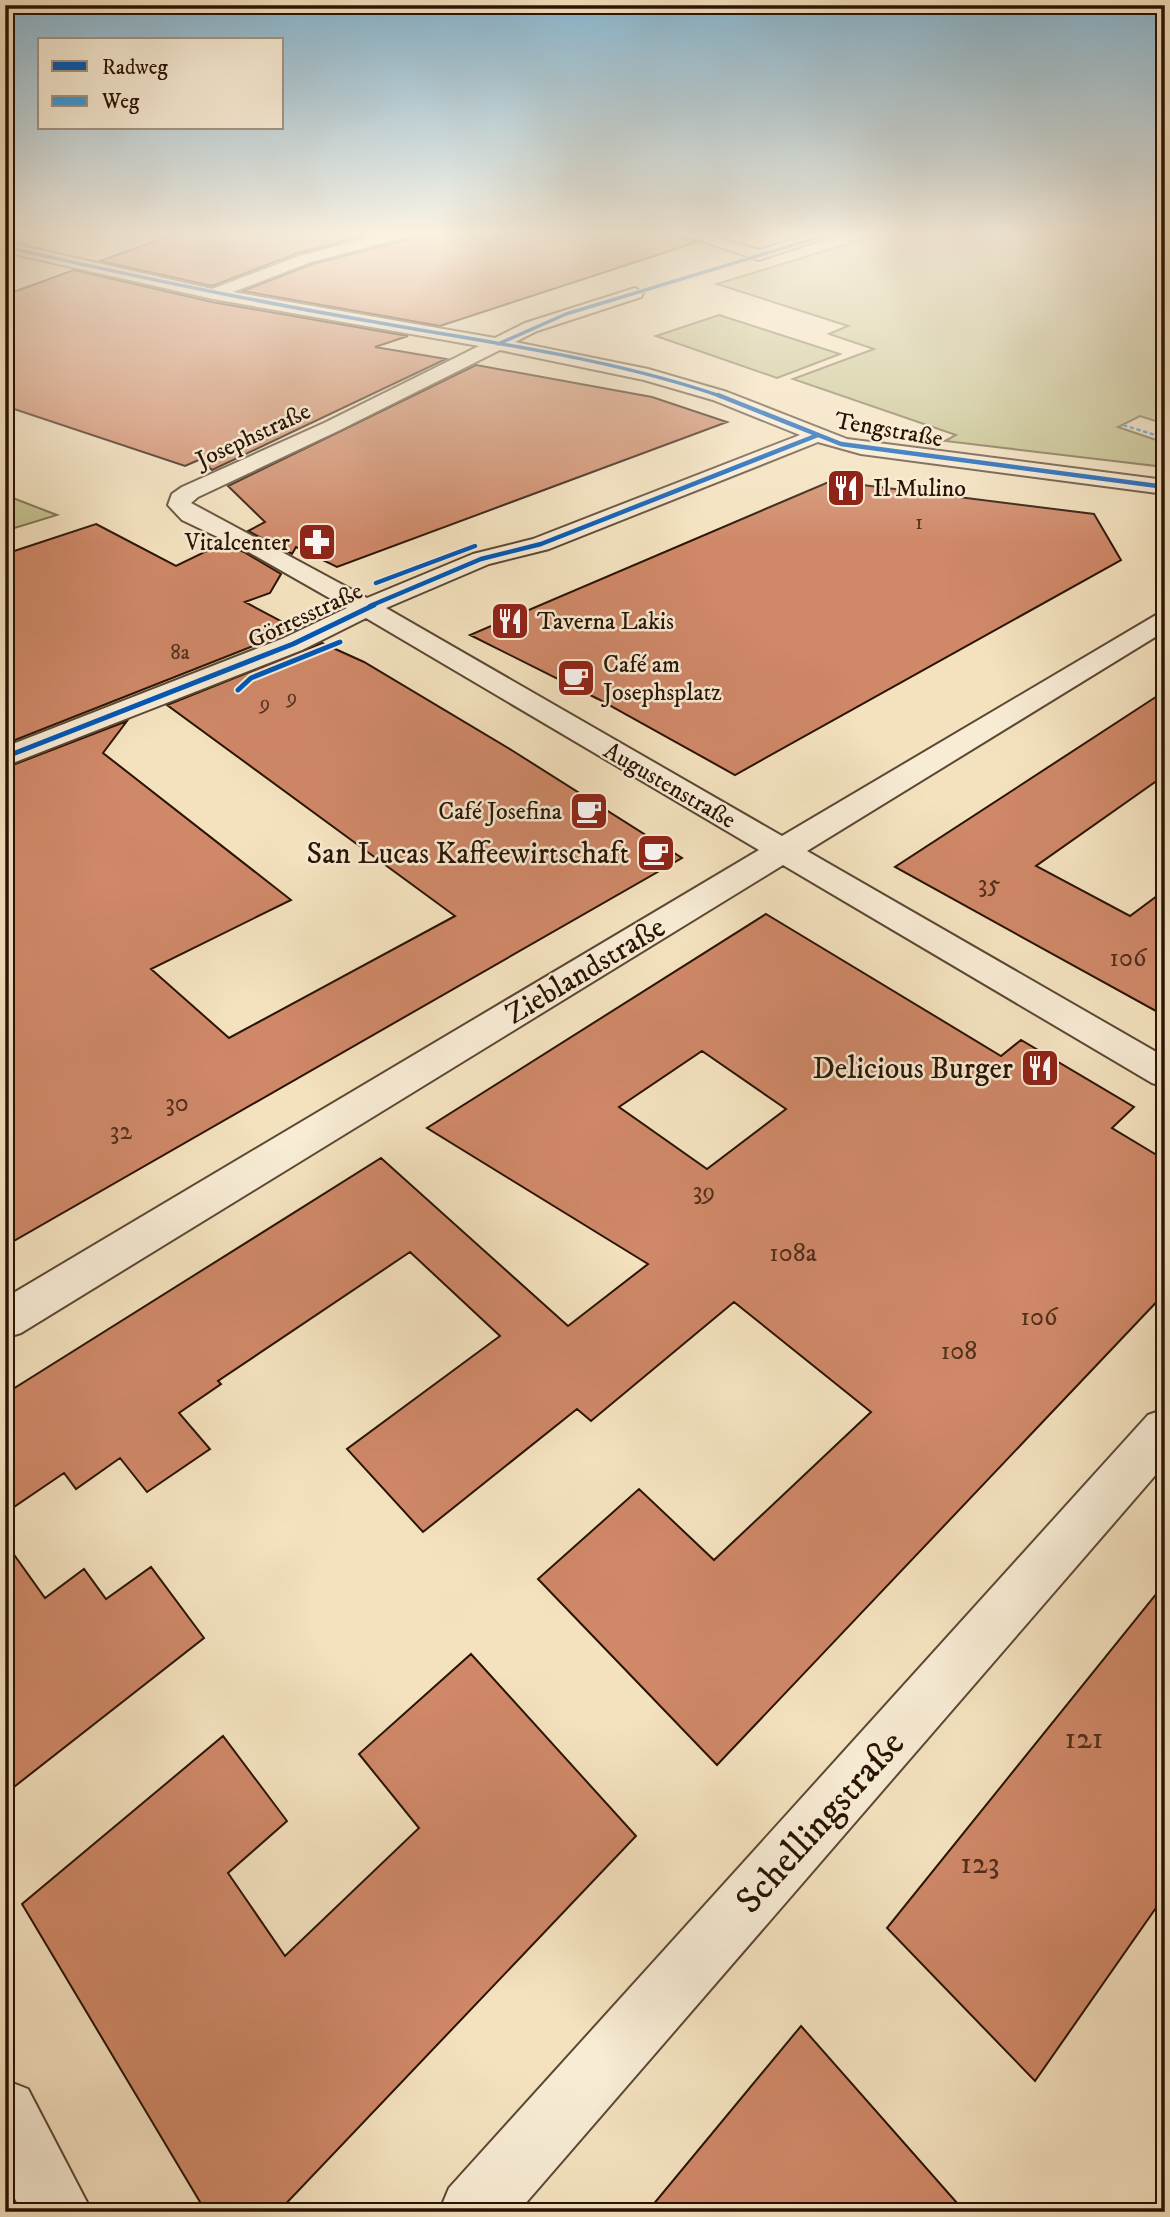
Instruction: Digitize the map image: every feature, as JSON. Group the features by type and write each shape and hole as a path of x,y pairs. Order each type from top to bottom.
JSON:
{"street":[{"name":"Tengstraße","path":"455,336 684,384 818,435 861,448 1162,490"},
{"name":"Josephstraße","path":"180,499 514,336"},
{"name":"Görresstraße","path":"5,757 293,644 367,608 481,559 541,544 818,435"},
{"name":"Augustenstraße","path":"180,499 179,505 190,515 253,545 367,608 1165,1074"},
{"name":"Zieblandstraße","path":"5,1320 1165,620"},
{"name":"Schellingstraße","path":"473,2212 1165,1430"},
{"path":"5,2112 58,2212"}],"shaded area":[{"path":"657,336 786,336 840,354 777,378"},
{"path":"836,336 1165,336 1165,424 1140,416 1118,427 1165,443 1165,467 945,441 956,435 793,379 874,349"},
{"path":"5,495 57,515 5,531"}],"building":[{"path":"5,336 407,336 375,347 446,359 212,470 201,459 185,466 5,406"},
{"path":"476,365 652,397 727,422 337,567 296,547 292,554 248,531 265,522 228,486"},
{"path":"831,481 1094,514 1121,560 735,775 598,699 470,635"},
{"path":"96,524 176,566 223,543 244,552 281,574 270,593 245,602 296,629 5,744 5,554"},
{"path":"322,643 364,662 513,751 682,858 5,1246 5,768 127,721 103,753 291,900 151,969 229,1038 455,916 167,705"},
{"path":"1165,691 1165,775 1036,866 1130,916 1165,890 1165,1016 895,867"},
{"path":"766,914 1001,1056 1021,1040 1134,1107 1112,1128 1165,1160 1165,1293 717,1765 538,1579 639,1489 714,1560 871,1412 734,1302 591,1421 577,1409 423,1532 347,1449 500,1336 410,1252 218,1381 221,1384 179,1413 210,1449 147,1492 120,1458 76,1489 64,1473 5,1513 5,1394 381,1158 568,1326 648,1264 427,1128","holes":["702,1051 786,1109 707,1169 619,1107"]},
{"path":"5,1542 45,1598 84,1569 106,1599 151,1567 204,1638 5,1794"},
{"path":"1165,1583 1165,1895 1035,2081 887,1928"},
{"path":"471,1654 636,1836 278,2212 206,2212 22,1904 223,1736 287,1821 228,1873 285,1956 419,1828 359,1754"},
{"path":"801,2026 965,2212 647,2212"}],"marked path":[{"path":"1123,425 1165,438"}],"cycle path":[{"path":"455,336 648,375 720,396 841,444 1165,487"},
{"path":"498,344 515,336"},
{"path":"5,757 293,644 395,594 481,559 541,544 818,435"},
{"path":"376,583 475,546"},
{"path":"238,690 251,678 340,642"}],"place":[{"name":"Il Mulino","path":"846,488"},
{"name":"Vitalcenter","path":"317,542"},
{"name":"Taverna Lakis","path":"510,621"},
{"name":"Café am Josephsplatz","path":"576,678"},
{"name":"Café Josefina","path":"589,811"},
{"name":"San Lucas Kaffeewirtschaft","path":"656,853"},
{"name":"Delicious Burger","path":"1040,1068"}]}
